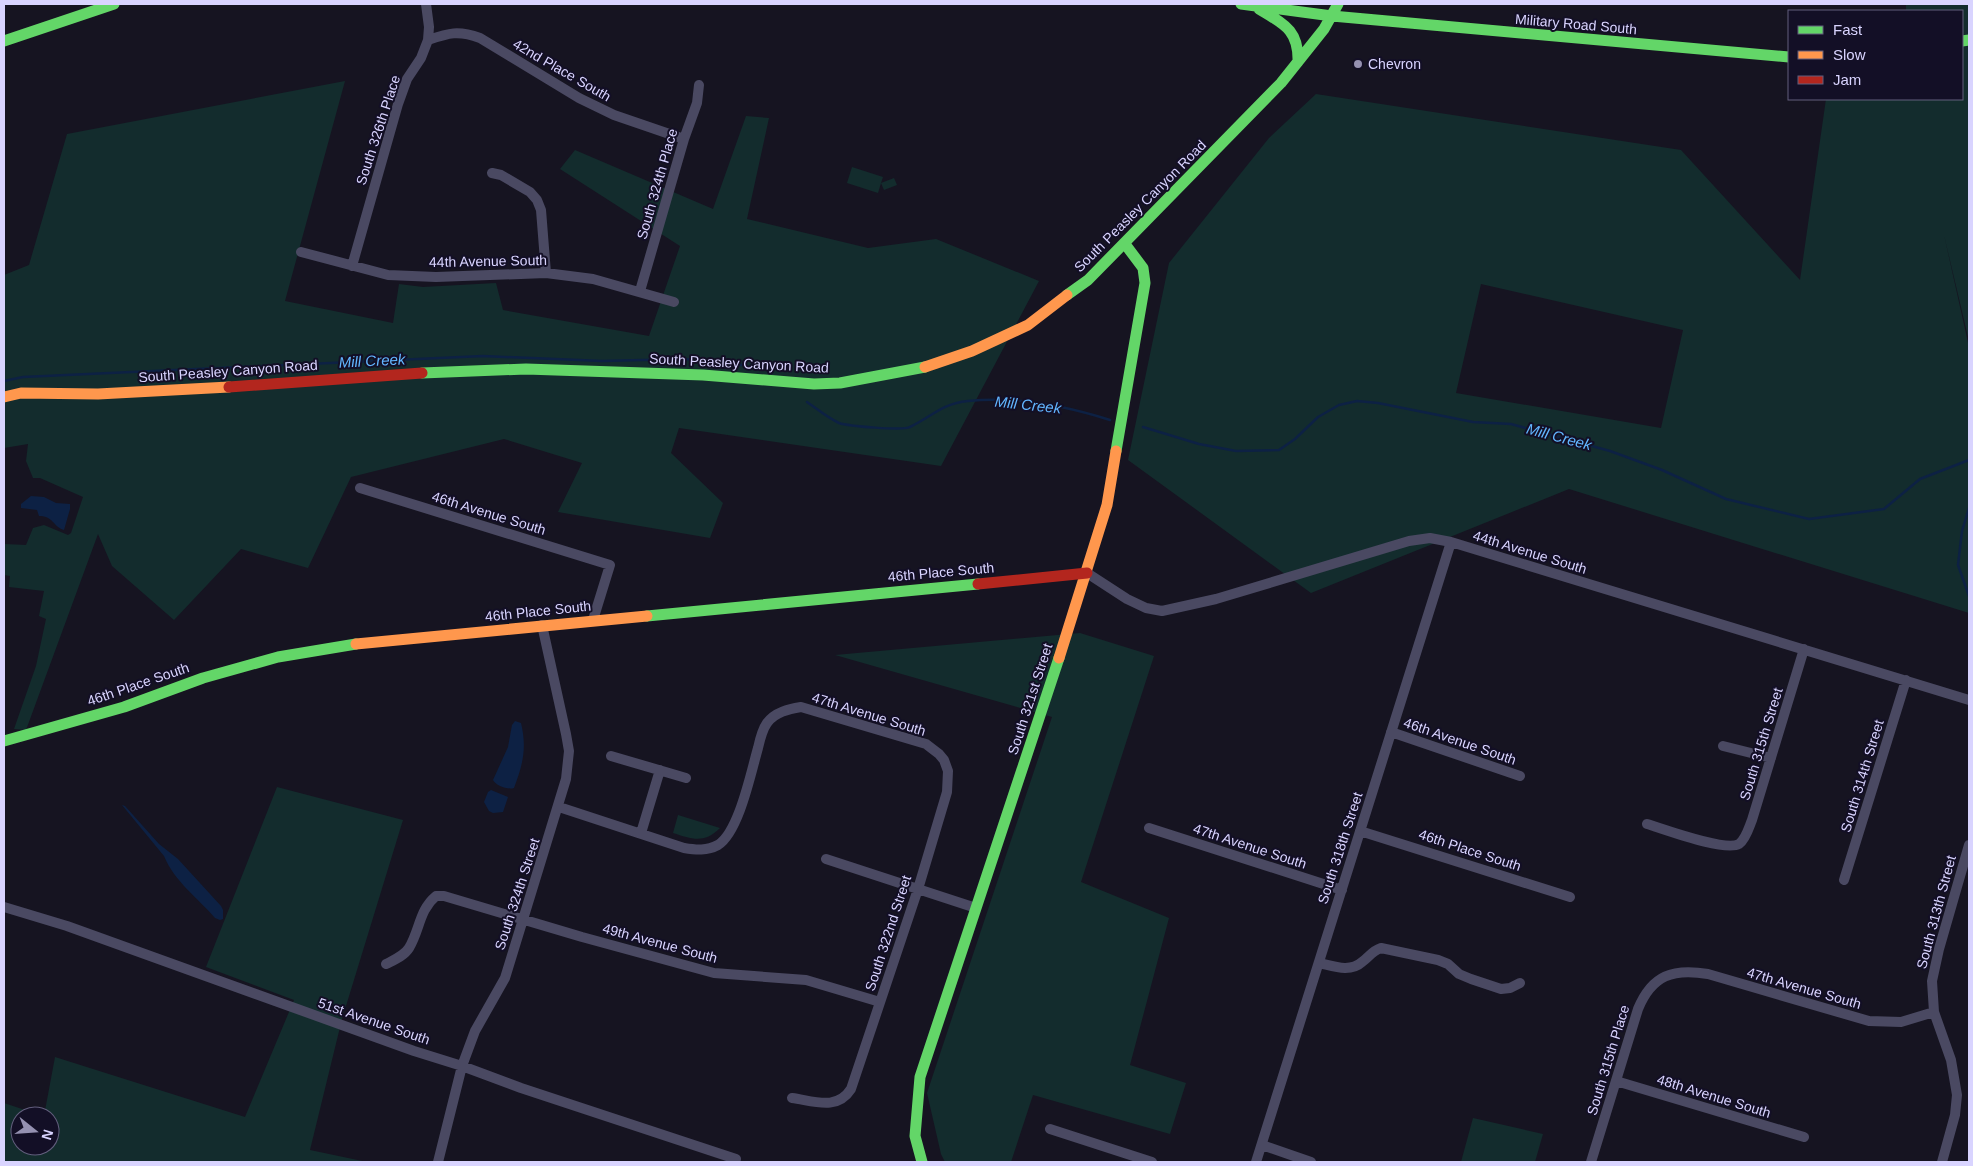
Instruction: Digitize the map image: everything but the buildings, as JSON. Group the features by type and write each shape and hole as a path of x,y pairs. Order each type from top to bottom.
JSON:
{"main road":[{"path":"4,41 114,4"},
{"name":"Military Road South","path":"1241,4 1332,16 1788,57"},
{"name":"South Peasley Canyon Road","path":"4,397 21,393 98,394 245,386 444,371 516,370 703,376 814,384 840,383 921,369 972,351 1028,325 1088,280 1254,113 1298,62 1332,16 1338,4"},
{"path":"1253,6 1290,29 1298,43 1298,62"},
{"name":"South 321st Street","path":"922,1162 915,1136 920,1077 1087,574 1107,504 1145,283 1143,268 1125,244"},
{"name":"46th Place South","path":"4,740 124,707 203,678 278,657 349,645 593,620 1087,574"}],"street":[{"name":"South 326th Place","path":"352,266 398,104 407,79 421,58 428,40 429,27 426,4"},
{"name":"42nd Place South","path":"428,40 456,32 480,38 579,98 614,115 684,139"},
{"name":"South 324th Place","path":"640,291 684,139 697,103 699,85"},
{"path":"492,173 501,175 530,192 537,200 541,210 546,273"},
{"name":"44th Avenue South","path":"301,252 388,275 436,277 546,273 593,279 674,302"},
{"name":"46th Avenue South","path":"360,488 610,565 593,620"},
{"name":"44th Avenue South","path":"1087,574 1127,599 1146,608 1162,611 1216,599 1409,541 1430,538 1451,542 1969,700"},
{"name":"South 318th Street","path":"1256,1162 1451,542"},
{"name":"South 324th Street","path":"438,1162 462,1066 475,1031 505,978 559,807 566,779 569,751 542,625"},
{"name":"South 315th Street","path":"1646,824 1717,845 1729,846 1738,844 1745,836 1752,820 1804,649"},
{"name":"South 314th Street","path":"1844,880 1906,680"},
{"name":"47th Avenue South","path":"641,833 698,850 720,844 730,834 737,817 766,724 782,711 801,707 926,744 944,760"},
{"name":"46th Avenue South","path":"1391,732 1520,776"},
{"path":"1723,746 1771,758"},
{"path":"611,756 686,778"},
{"name":"South 322nd Street","path":"792,1098 831,1103 840,1101 851,1089 918,889 947,792 948,771 944,760"},
{"path":"559,807 641,833 660,770"},
{"name":"47th Avenue South","path":"1149,828 1342,890"},
{"name":"46th Place South","path":"1360,831 1570,897"},
{"name":"South 313th Street","path":"1942,1162 1955,1114 1957,1095 1951,1060 1934,1012 1932,992 1934,970 1969,845"},
{"path":"826,859 976,908"},
{"name":"49th Avenue South","path":"386,964 397,959 408,949 426,905 436,896 444,896 714,973 806,980 880,1002"},
{"name":"51st Avenue South","path":"4,907 67,926 520,1088 736,1159"},
{"path":"1319,963 1350,968 1361,964 1373,951 1382,948 1438,960 1448,964 1459,974 1501,989 1510,988 1520,983"},
{"name":"47th Avenue South","path":"1666,976 1691,971 1708,974 1833,1012 1877,1022 1901,1022 1934,1012"},
{"name":"South 315th Place","path":"1591,1162 1643,996 1648,989 1666,976"},
{"name":"48th Avenue South","path":"1616,1080 1804,1137"},
{"path":"1050,1129 1152,1162"},
{"path":"1262,1145 1311,1162"}],"green space":[{"path":"1906,4 1969,4 1969,341 1944,235 1969,347 1969,613 1569,489 1311,593 1128,460 1169,263 1269,138 1316,94 1681,150 1800,280 1826,100 1963,100 1963,10 1906,10","holes":["1481,284 1683,330 1661,428 1456,393"]},
{"path":"345,81 285,301 393,323 399,284 423,287 496,283 503,310 649,336 680,246 560,169 575,150 713,209 746,116 769,118 747,219 868,248 936,239 1039,281 941,466 679,428 671,453 723,503 710,538 558,512 582,463 504,439 351,477 308,568 241,549 174,620 112,566 98,534 26,730 14,729 36,666 46,619 39,616 44,591 9,587 10,576 4,575 4,544 26,545 33,528 44,525 68,535 71,533 83,497 40,478 33,478 26,461 28,444 4,448 4,275 29,265 67,134"},
{"path":"852,167 883,177 878,193 847,183"},
{"path":"894,178 897,185 884,190 881,183"},
{"path":"1080,633 1154,656 1081,882 1169,918 1130,1065 1186,1083 1170,1134 1033,1095 1011,1162 945,1162 941,1154 927,1093 1052,717 835,655"},
{"path":"277,787 403,820 342,1019 310,1150 367,1162 4,1162 4,1103 13,1106 10,1106 10,1156 60,1156 60,1106 46,1106 55,1057 245,1117 294,1000 206,967"},
{"path":"678,815 720,828 709,836 698,839 673,833"},
{"path":"1473,1118 1543,1134 1535,1162 1461,1162"}],"water":[{"path":"31,496 44,497 56,503 70,504 64,530 60,529 48,518 39,516 37,510 21,508 21,504"},
{"path":"515,721 521,723 524,740 523,756 514,788 502,787 493,780 508,747 512,725"},
{"path":"491,790 508,797 503,812 493,813 489,811 484,802 488,792"},
{"path":"122,805 159,844 178,859 221,906 223,919 215,918 180,881 164,856"}],"waterway":[{"name":"Mill Creek","path":"4,381 23,377 483,356 602,361 684,359 728,362 741,365"},
{"name":"Mill Creek","path":"807,402 839,423 875,428 910,427 951,405 968,401 986,400 1040,403 1076,410 1110,420"},
{"name":"Mill Creek","path":"1143,427 1199,444 1236,451 1279,450 1295,439 1318,417 1339,405 1357,401 1378,403 1473,422 1511,424 1610,451 1662,470 1726,499 1809,519 1884,509 1920,479 1969,460"},
{"path":"1969,508 1962,531 1958,565 1969,596"}],"traffic: fast":[{"path":"4,41 114,4"},
{"path":"1241,4 1332,16 1788,57"},
{"path":"1067,295 1088,280 1281,83 1324,29 1338,4"},
{"path":"1259,9 1283,24 1293,35 1298,51 1298,62"},
{"path":"1963,41 1969,40"},
{"path":"1116,451 1145,283 1143,268 1125,244"},
{"path":"422,373 526,369 703,375 814,384 840,383 925,367"},
{"path":"647,616 978,584"},
{"path":"4,741 124,707 203,678 278,657 356,644"},
{"path":"922,1162 915,1136 920,1077 1059,658"}],"traffic: slow":[{"path":"925,367 972,351 1028,325 1067,295"},
{"path":"4,397 21,393 98,394 229,387"},
{"path":"1059,658 1107,505 1116,451"},
{"path":"356,644 647,616"}],"traffic: jam":[{"path":"229,387 422,373"},
{"path":"978,584 1087,573"}],"place":[{"name":"Chevron","path":"1358,64"}]}
